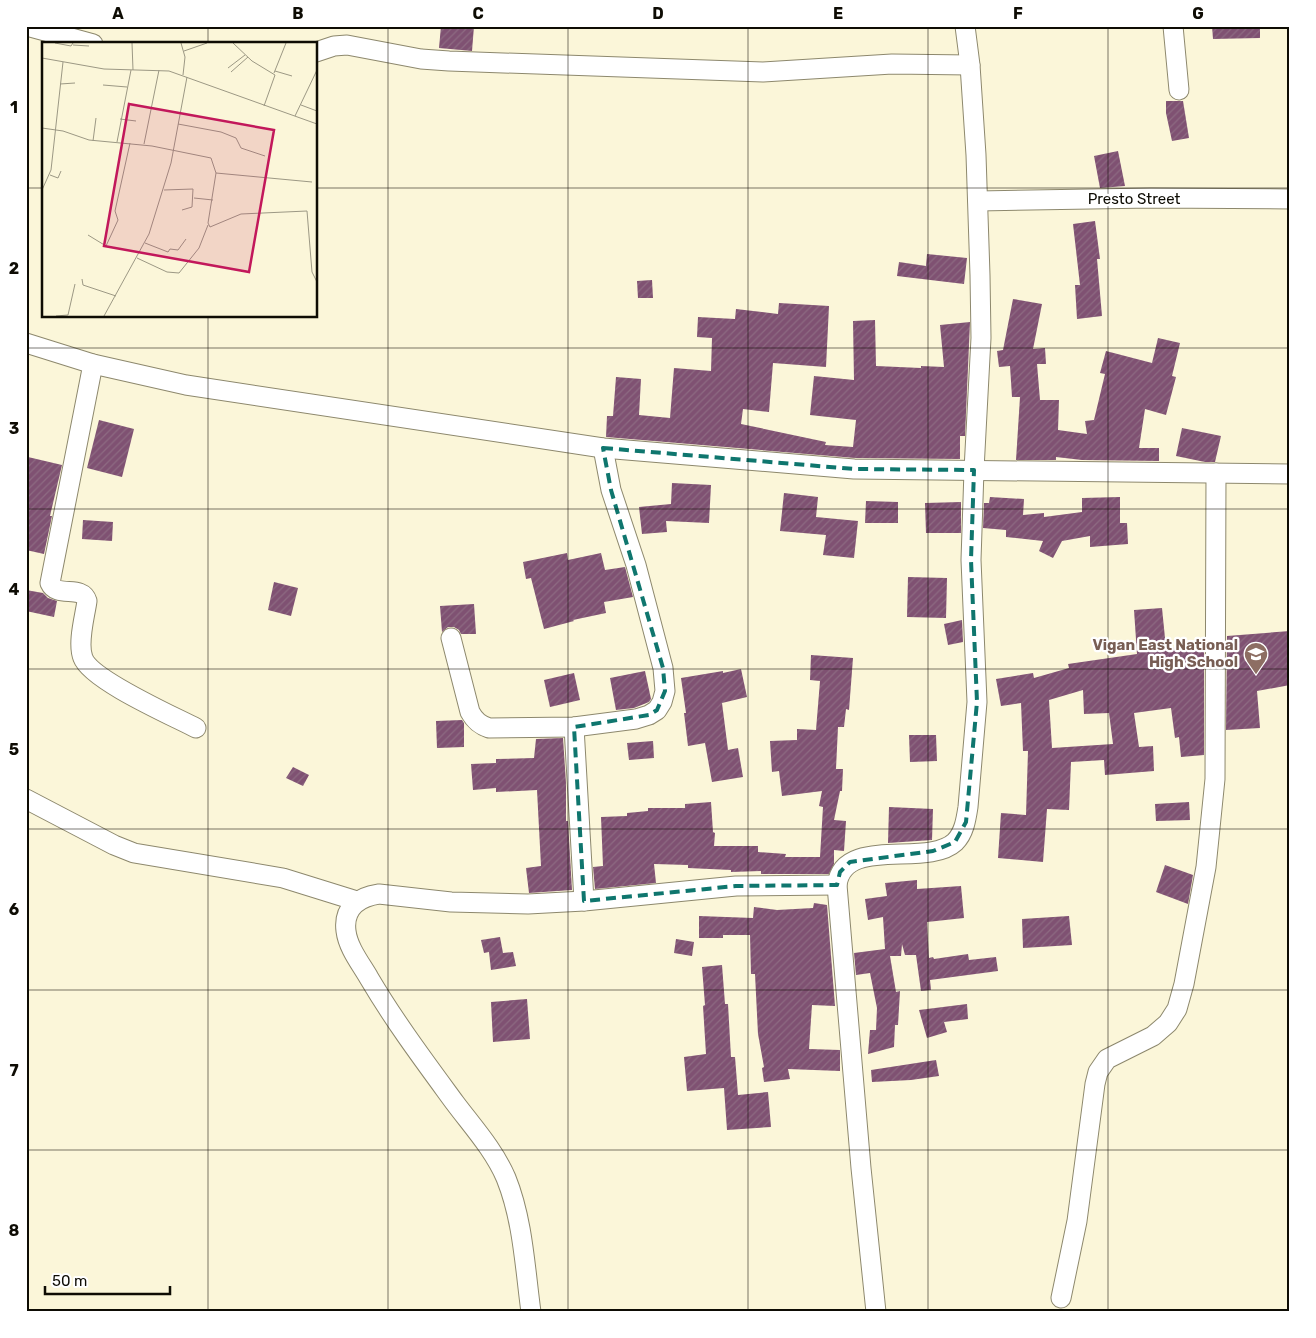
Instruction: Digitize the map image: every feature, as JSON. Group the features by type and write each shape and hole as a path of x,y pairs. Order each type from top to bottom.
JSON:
{"street":[{"path":"27,26 86,42"},
{"path":"876,1312 861,1168 837,885 840,872 850,862 874,856 947,848 961,834 966,822 977,702 971,560 980,338 976,155 970,65 965,26"},
{"path":"1173,26 1179,90"},
{"path":"318,51 334,46 347,45 421,59 449,61 762,72 892,64 970,65"},
{"name":"Presto Street","path":"978,201 1151,198 1290,199"},
{"path":"26,343 93,364 186,385 603,448 854,469 1290,474"},
{"path":"93,364 50,583 57,591 81,593 86,597 81,642 82,658 88,666 109,682 196,728"},
{"path":"452,638 470,712 480,725 489,728 574,727 636,719 649,716 657,710 662,702 665,691 663,668 636,565 613,497 603,448"},
{"path":"1062,1298 1077,1221 1098,1072 1107,1059 1153,1036 1168,1022 1177,1008 1184,984 1206,867 1216,779 1216,473"},
{"path":"574,727 584,901"},
{"path":"26,799 114,845 134,853 282,878 357,900"},
{"path":"531,1312 517,1214 506,1178 492,1152 402,1032 350,946 346,933 346,921 350,910 357,900 368,895 379,894 461,902 528,904 584,901 736,886 837,885"}],"highlighted area":[{"path":"603,448 854,469 974,470 971,560 977,702 966,822 955,842 933,851 850,862 840,872 837,885 736,886 584,901 574,727 649,715 657,710 665,691 663,668 611,490"}],"building":[{"path":"441,26 474,26 472,51 439,48"},
{"path":"1212,26 1260,26 1260,38 1213,39"},
{"path":"1166,101 1183,101 1189,138 1172,141 1166,113"},
{"path":"1118,151 1125,186 1100,188 1094,156"},
{"path":"1095,221 1100,259 1097,259 1102,316 1077,319 1075,285 1080,285 1073,224"},
{"path":"927,254 967,258 964,284 897,276 899,262 926,266"},
{"path":"652,280 653,298 638,298 637,281"},
{"path":"1013,299 1042,304 1033,349 1045,348 1046,364 1037,364 1040,400 1059,400 1058,430 1087,434 1085,421 1094,420 1105,374 1100,373 1106,351 1152,363 1158,338 1180,343 1172,376 1176,377 1166,415 1145,409 1139,448 1159,448 1159,461 1082,460 1056,457 1056,460 1016,460 1020,397 1012,397 1010,366 999,367 997,351 1003,350"},
{"path":"779,303 829,306 826,367 773,363 769,412 743,409 741,424 826,442 825,445 853,447 856,420 810,415 814,376 854,380 853,321 875,320 876,366 921,368 921,366 944,367 940,325 970,322 965,436 960,436 960,459 855,458 606,437 607,416 613,416 616,377 641,379 639,415 670,418 674,368 711,371 712,338 697,337 698,317 735,319 736,309 778,314"},
{"path":"99,420 134,429 122,477 87,468"},
{"path":"1182,428 1221,436 1215,462 1205,462 1176,456"},
{"path":"28,457 62,465 50,516 52,516 44,554 26,550 26,465"},
{"path":"672,483 711,485 709,523 666,521 667,532 642,534 639,507 671,504"},
{"path":"784,493 818,497 816,517 858,521 854,558 823,555 826,535 780,531"},
{"path":"990,497 1024,499 1023,515 1044,513 1044,517 1082,512 1082,498 1120,497 1120,523 1127,523 1128,544 1090,547 1090,536 1062,541 1053,558 1039,551 1043,541 1006,537 1006,530 983,528 984,503 989,503"},
{"path":"866,501 898,502 898,523 865,523"},
{"path":"961,502 961,533 926,533 925,503"},
{"path":"83,520 113,522 112,541 82,539"},
{"path":"567,553 568,560 601,553 605,570 625,567 633,597 604,602 606,613 544,629 531,578 526,579 523,562"},
{"path":"908,577 947,578 946,618 907,617"},
{"path":"274,582 298,588 291,616 268,610"},
{"path":"26,590 43,593 48,598 57,601 54,617 26,611"},
{"path":"474,604 476,634 461,634 454,627 448,627 442,632 440,606"},
{"path":"1162,608 1165,638 1169,638 1170,648 1204,645 1204,755 1181,757 1179,737 1175,738 1171,708 1134,713 1139,747 1153,746 1154,771 1105,775 1104,760 1071,762 1069,810 1047,809 1043,862 998,858 1001,813 1026,815 1028,751 1023,751 1021,703 1001,706 996,679 1033,673 1034,678 1069,668 1068,664 1137,654 1134,610","holes":["1083,690 1084,714 1109,713 1113,744 1052,748 1049,700"]},
{"path":"962,620 963,642 948,645 944,624"},
{"name":"Vigan East National High School","path":"1290,631 1290,685 1257,691 1260,728 1226,730 1227,636"},
{"path":"811,655 853,658 849,710 846,709 844,727 838,727 836,769 843,769 842,791 840,791 834,820 846,821 844,851 834,850 834,864 829,874 761,874 761,871 731,872 731,870 688,868 688,865 654,864 656,883 595,889 593,867 603,866 601,817 627,816 627,813 648,811 648,808 685,808 685,804 711,802 713,832 715,833 714,846 758,846 758,852 786,854 785,857 820,857 823,807 819,806 822,791 782,796 779,771 772,772 770,741 797,740 797,729 816,730 820,681 810,680"},
{"path":"741,669 747,697 722,703 728,750 738,748 743,777 712,782 705,743 688,746 681,678"},
{"path":"645,671 651,699 649,702 634,708 616,710 610,678"},
{"path":"574,673 580,700 550,707 544,680"},
{"path":"462,720 464,723 464,747 437,748 436,721"},
{"path":"909,735 936,735 937,761 910,762"},
{"path":"563,738 566,821 568,821 572,890 529,893 526,868 541,866 537,790 496,792 496,788 473,790 471,764 496,763 496,759 534,758 536,739"},
{"path":"653,741 654,758 629,760 627,743"},
{"path":"293,767 309,775 303,786 286,778"},
{"path":"1189,802 1190,820 1156,821 1155,804"},
{"path":"889,807 933,809 932,840 888,843"},
{"path":"1165,865 1193,875 1188,904 1156,892"},
{"path":"917,880 917,889 961,886 964,918 927,922 929,958 933,957 934,959 968,954 969,960 996,957 998,971 930,980 931,990 921,991 916,955 905,955 902,944 901,956 890,956 896,992 900,991 898,1025 895,1025 894,1047 868,1054 870,1030 876,1030 877,1008 870,973 856,975 854,953 885,949 883,917 868,920 865,899 887,896 885,883"},
{"path":"814,903 827,905 835,1006 812,1005 809,1049 840,1050 840,1071 788,1069 790,1079 764,1082 762,1068 764,1067 758,1034 755,974 751,974 750,935 723,935 723,938 699,938 699,916 753,918 754,907 777,910 813,908"},
{"path":"1069,916 1072,945 1023,948 1022,919"},
{"path":"500,937 503,953 513,952 516,966 491,970 489,952 484,953 481,940"},
{"path":"676,939 694,942 692,956 674,953"},
{"path":"722,965 725,1004 728,1004 731,1057 735,1057 738,1095 768,1092 771,1127 727,1130 724,1088 687,1091 684,1057 706,1054 702,967"},
{"path":"527,999 530,1039 493,1042 491,1002"},
{"path":"967,1004 968,1019 944,1022 947,1032 927,1038 919,1010"},
{"path":"936,1060 939,1076 872,1082 871,1070"}],"place":[{"name":"Vigan East National High School","path":"1256,675"}]}
